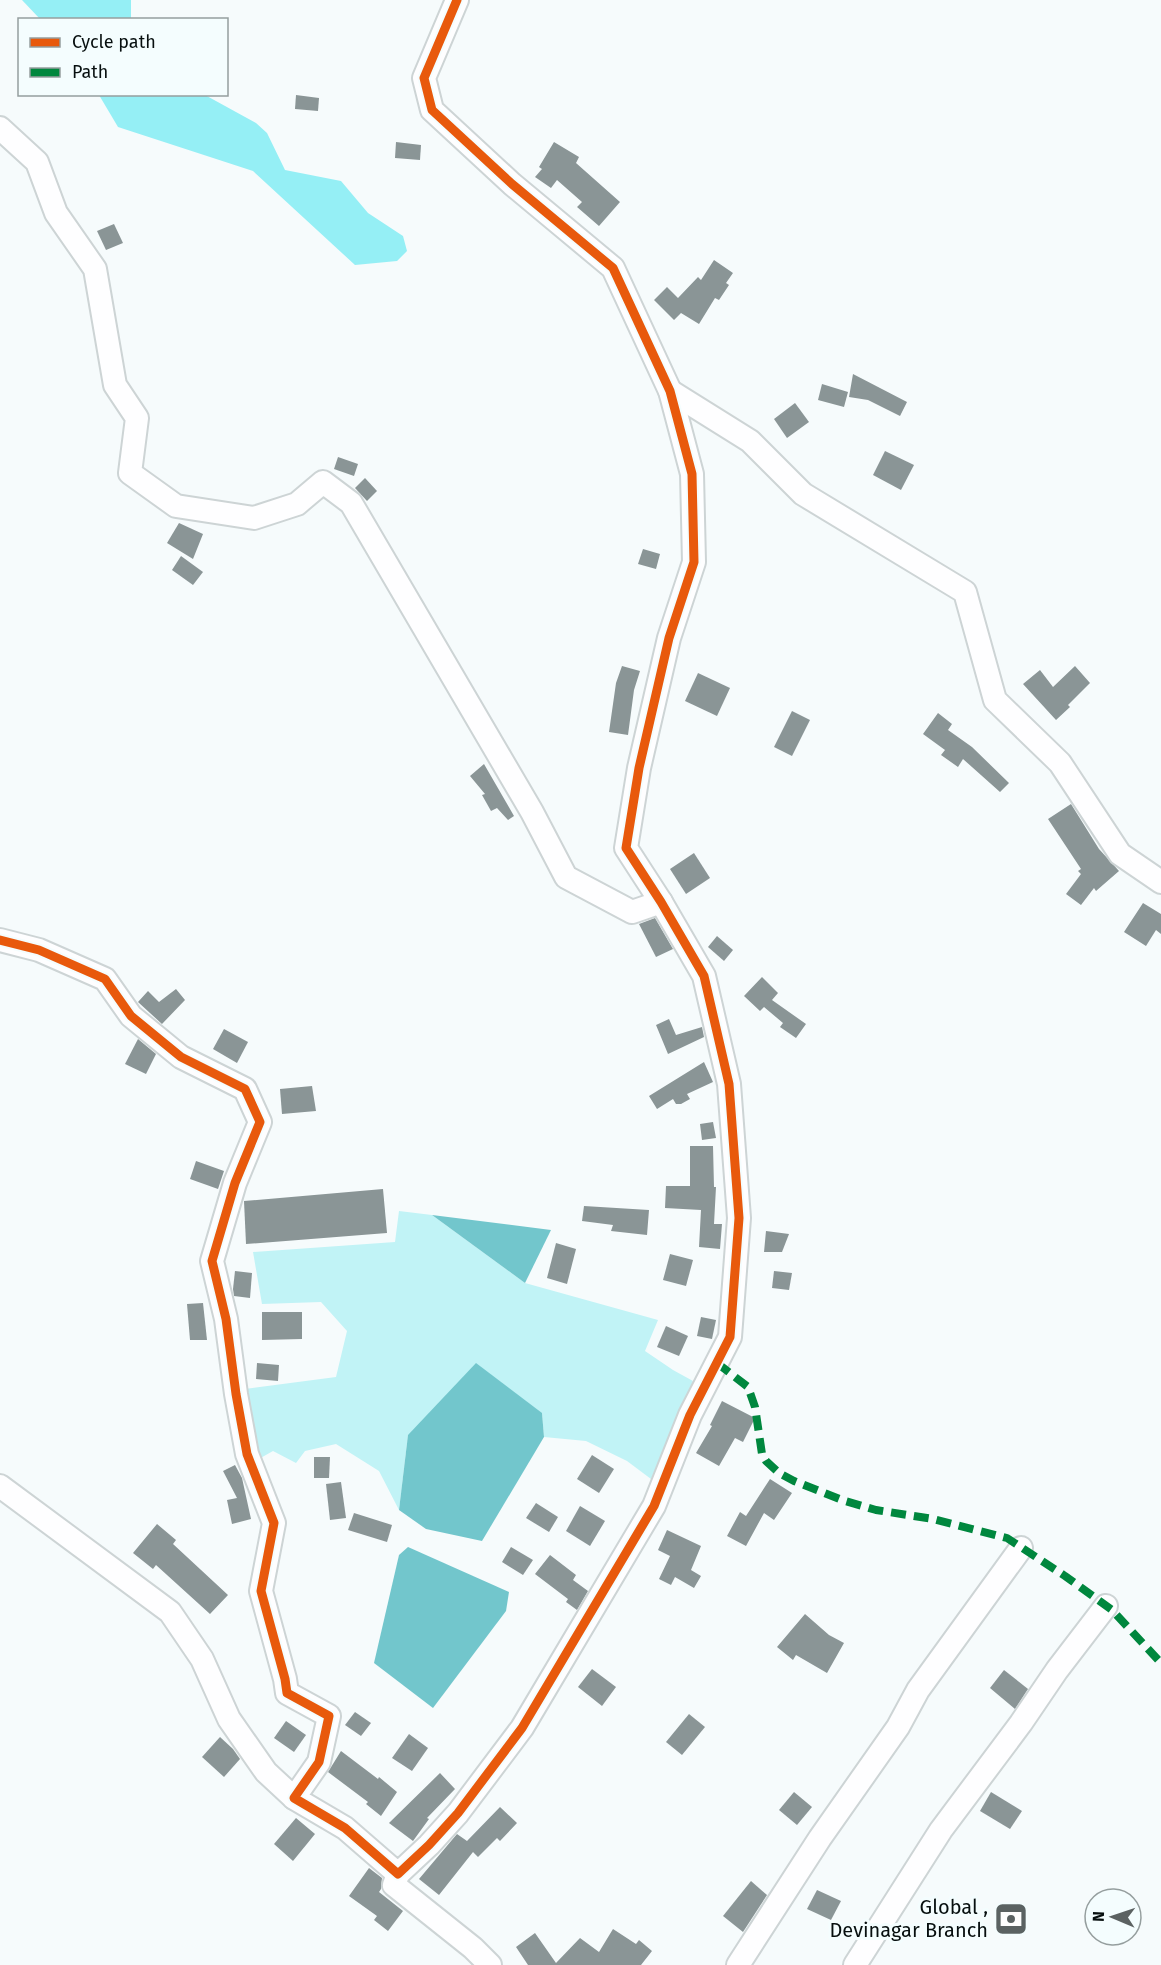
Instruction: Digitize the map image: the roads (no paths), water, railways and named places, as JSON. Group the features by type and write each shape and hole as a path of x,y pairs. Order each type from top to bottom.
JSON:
{"street":[{"path":"457,0 424,78 432,110 512,184 613,268 670,391 692,474 694,562 669,638 639,768 626,848 704,976 729,1084 740,1218 730,1337 690,1415 654,1506 522,1728 458,1813 398,1874 394,1885 474,1948 490,1965"},
{"path":"0,128 37,162 56,213 95,269 115,385 137,418 130,474 176,506 254,518 297,504 323,483 351,503 532,812 566,877 632,912 661,902"},
{"path":"670,391 750,441 803,494 965,592 994,699 1060,762 1120,854 1161,882"},
{"path":"0,940 39,950 105,979 131,1016 182,1057 245,1089 260,1122 235,1183 212,1261 226,1319 247,1454 274,1523 261,1591 287,1693 329,1716 319,1762 294,1798"},
{"path":"0,1486 170,1612 202,1659 229,1719 267,1772 294,1798 345,1828 398,1874"},
{"path":"738,1965 820,1838 898,1727 918,1690 1021,1548"},
{"path":"855,1965 941,1830 1106,1606"}],"place":[{"name":"Global , Devinagar Branch","path":"1011,1919"}]}
